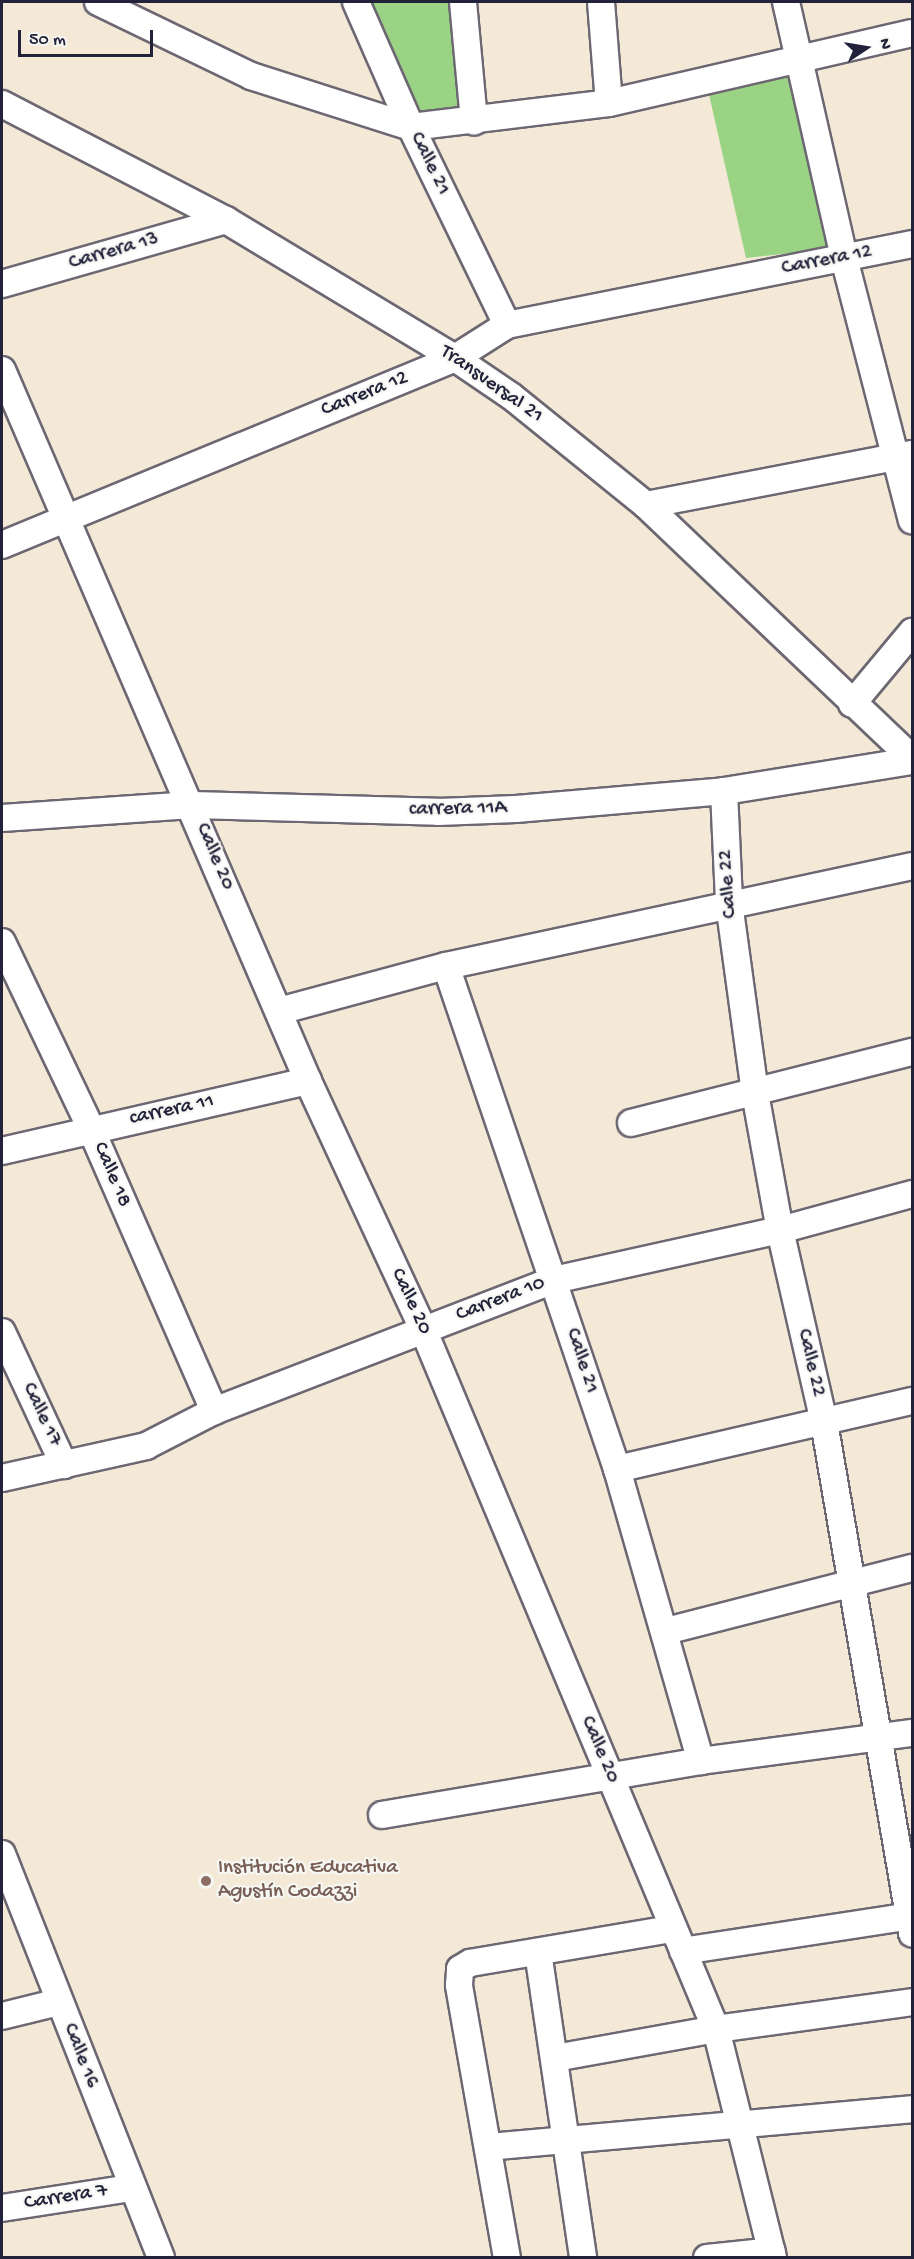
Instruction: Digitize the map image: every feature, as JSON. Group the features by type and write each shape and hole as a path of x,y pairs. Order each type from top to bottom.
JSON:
{"street":[{"path":"98,2 251,76 411,127 474,121 609,102 912,33"},
{"name":"Calle 21","path":"357,2 411,127 507,325"},
{"path":"463,2 474,121"},
{"path":"601,2 609,102"},
{"path":"786,2 844,258 904,456 912,520"},
{"name":"Transversal 21","path":"2,104 226,220 455,358 581,449 646,505 912,760"},
{"name":"Carrera 13","path":"2,284 226,220"},
{"name":"Carrera 12","path":"2,545 455,358 507,325 912,244"},
{"name":"Calle 20","path":"2,370 192,805 308,1081 423,1329 716,2029 773,2254"},
{"path":"646,505 904,456"},
{"path":"852,704 912,632"},
{"name":"carrera 11A","path":"2,817 192,805 438,812 724,791 912,760"},
{"name":"Calle 22","path":"724,791 729,903 755,1093 780,1230 824,1422 911,1922"},
{"path":"279,1011 446,966 729,903 912,866"},
{"name":"Calle 18","path":"2,942 91,1129 213,1411"},
{"name":"Calle 21","path":"446,966 617,1469 666,1631 701,1761"},
{"path":"631,1123 912,1052"},
{"name":"carrera 11","path":"2,1151 308,1081"},
{"name":"Carrera 10","path":"2,1478 146,1446 213,1411 554,1280 780,1230 912,1194"},
{"name":"Calle 17","path":"2,1332 64,1465"},
{"path":"617,1469 912,1401"},
{"path":"666,1631 852,1582 912,1569"},
{"path":"382,1815 701,1761 912,1733"},
{"name":"Calle 16","path":"2,1854 131,2188 161,2258"},
{"path":"507,2258 459,1985 460,1969 470,1963 538,1952 911,1922"},
{"path":"538,1952 583,2258"},
{"path":"2,2016 59,2002"},
{"path":"555,2058 716,2029 912,2002"},
{"path":"488,2147 565,2137 742,2126 912,2109"},
{"name":"Carrera 7","path":"2,2208 131,2188"},
{"path":"707,2258 773,2254"}],"green space":[{"path":"361,2 458,2 470,118 414,123"},
{"path":"793,68 836,248 746,258 708,90"}],"place":[{"name":"Institución Educativa Agustín Codazzi","path":"206,1881"}]}
